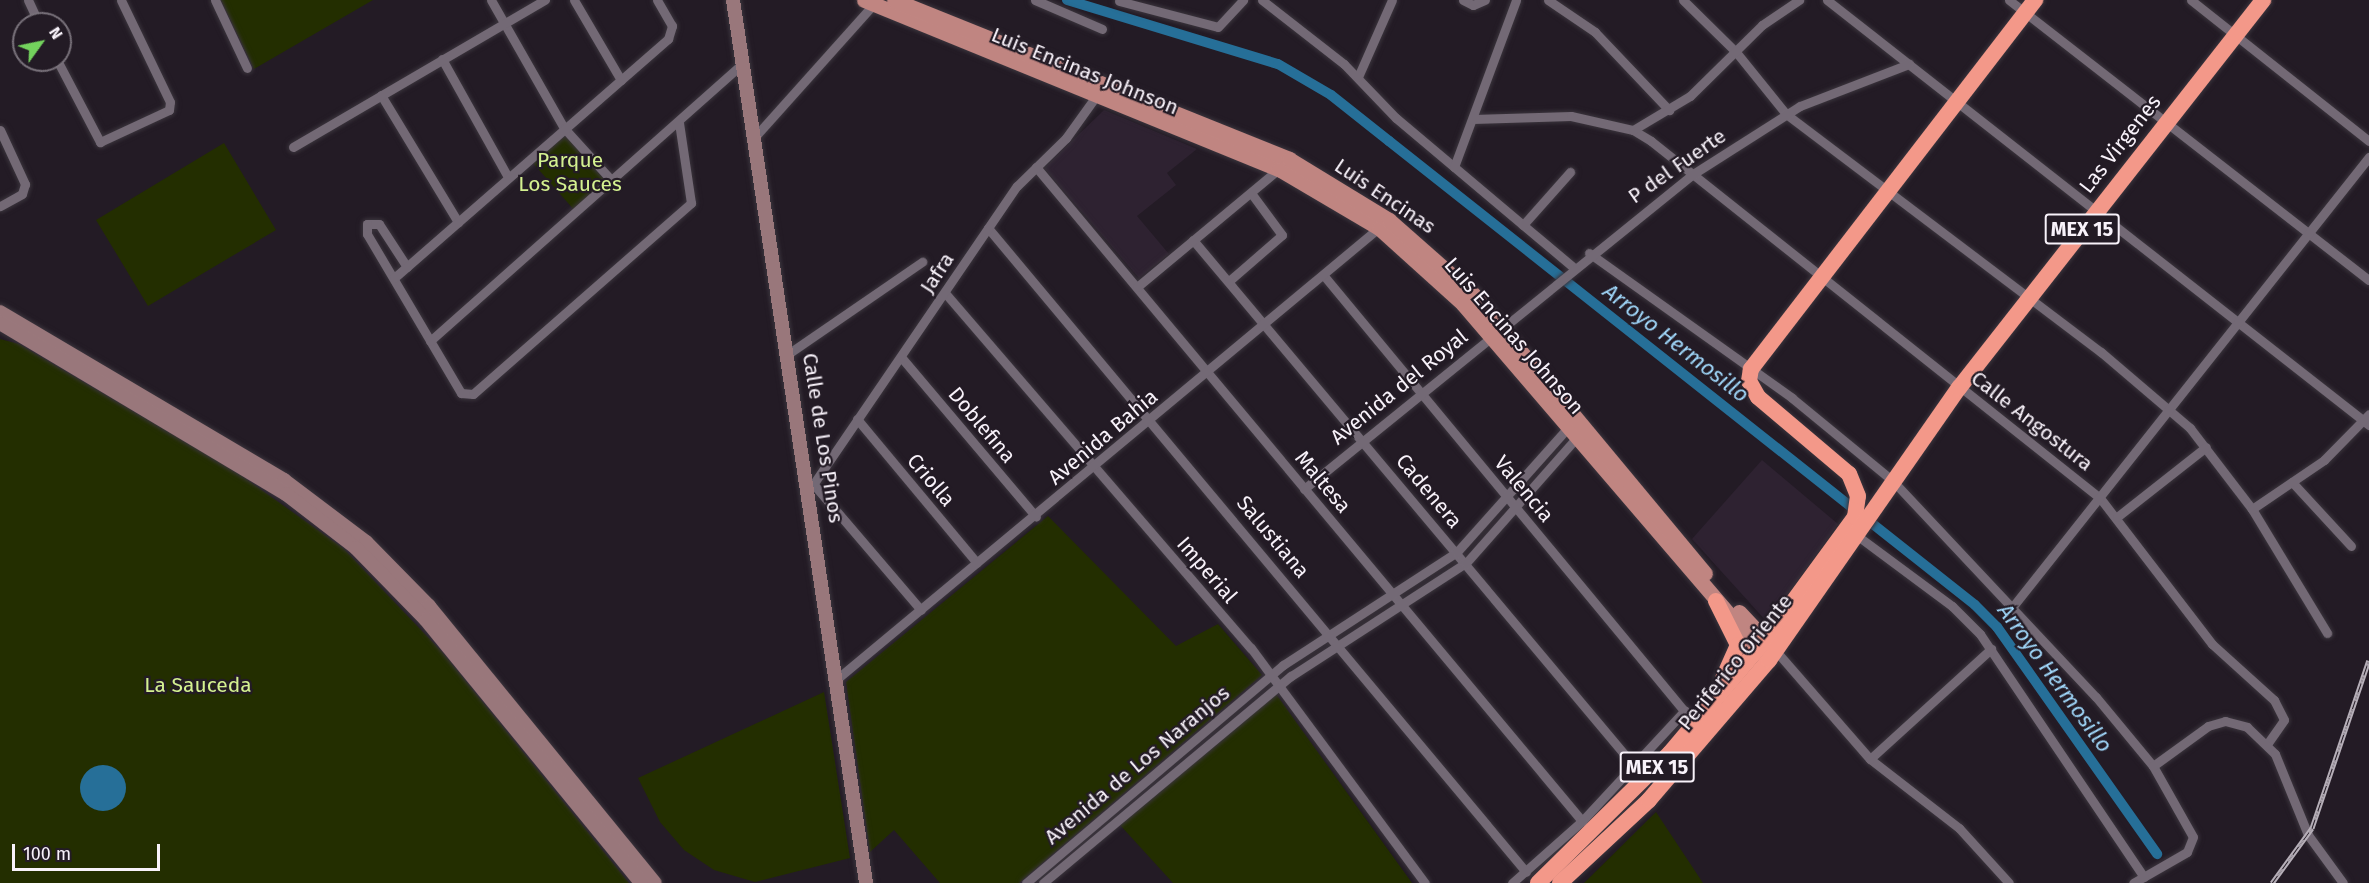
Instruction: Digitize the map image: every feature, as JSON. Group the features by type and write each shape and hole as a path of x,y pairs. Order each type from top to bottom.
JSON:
{"highway":[{"name":"Las Virgenes","path":"1892,480 1959,388 2263,0"},
{"path":"1865,512 1849,474 1758,397 1749,381 1750,369 1818,277 2030,6"},
{"name":"MEX 15","path":"1865,512 1892,480"},
{"name":"Periferico Oriente","path":"1560,883 1649,801 1859,537 1865,512"},
{"name":"Periferico Oriente","path":"1532,878 1699,719 1767,650 1865,512"},
{"path":"1699,719 1738,645 1716,601"}],"main road":[{"name":"Calle de Los Pinos","path":"733,0 753,139 812,487 866,883"},
{"path":"894,0 919,5 1099,92"},
{"name":"Luis Encinas Johnson","path":"869,3 1284,164 1384,224 1495,332 1716,601 1767,650"},
{"path":"0,312 284,480 366,542 429,606 655,883"},
{"path":"0,323 286,494 356,548 426,620 641,883"},
{"path":"1576,429 1767,650"}],"street":[{"path":"63,72 100,142 166,111 170,102 121,0"},
{"path":"215,0 246,68"},
{"path":"491,0 506,22 564,128 612,182"},
{"path":"293,147 545,0"},
{"path":"574,0 621,81"},
{"path":"394,278 671,35 672,26 657,0"},
{"path":"1035,0 1102,29"},
{"path":"1119,1 1218,27 1243,0"},
{"path":"1262,0 1358,77 1454,167 1573,267"},
{"path":"1358,77 1392,0"},
{"path":"1463,0 1473,5 1485,0"},
{"path":"1454,167 1516,0"},
{"path":"1548,0 1595,32 1669,110"},
{"path":"1683,0 1736,52 1786,114 2030,298 2169,408 2206,447 2252,509 2327,633"},
{"path":"1473,119 1555,114 1633,130 1669,110 1736,52 1762,25 1800,0"},
{"path":"1827,0 2367,420 2334,452 2252,509"},
{"path":"2009,0 2030,6 2166,122 2369,280"},
{"path":"2191,0 2369,141"},
{"path":"753,139 869,3"},
{"path":"442,59 508,177"},
{"path":"430,340 679,123 742,64"},
{"name":"P del Fuerte","path":"1495,332 1589,254 1690,176 1786,114 1909,64"},
{"name":"Jafra","path":"812,487 857,419 946,294 988,228 1099,92"},
{"path":"381,94 458,222"},
{"path":"407,267 379,225 368,224 367,234 461,393 470,395 625,262 692,200 679,123"},
{"path":"0,130 23,178 22,194 0,206"},
{"name":"Calle Angostura","path":"1633,130 2100,498 2117,517 2212,644 2274,700 2284,720 2268,742"},
{"path":"2014,604 2369,157"},
{"path":"1137,287 1284,164"},
{"name":"Maltesa","path":"1036,167 1304,489 1394,593 1582,821"},
{"path":"1523,225 1570,172"},
{"path":"1229,281 1282,235 1251,193"},
{"name":"Avenida Bahia","path":"838,678 1036,517 1265,324 1325,277 1384,224"},
{"name":"Salustiana","path":"988,228 1152,419 1532,878"},
{"name":"Cadenera","path":"1193,240 1635,767"},
{"path":"1589,254 1750,369 1892,480 2014,604 2154,766 2193,845 2133,883"},
{"path":"788,354 922,262"},
{"name":"Valencia","path":"1325,277 1685,710 1699,719"},
{"name":"Imperial","path":"946,294 1272,674 1425,883"},
{"name":"Avenida del Royal","path":"1304,489 1495,332"},
{"name":"Doblefina","path":"901,357 1036,517"},
{"name":"Criolla","path":"857,419 977,563"},
{"path":"1272,674 1329,633 1457,552 1508,496 1576,429"},
{"path":"1280,685 1339,644 1405,607 1466,563 1516,506 1576,429"},
{"path":"2117,517 2206,447"},
{"path":"2292,482 2351,546"},
{"path":"812,487 921,610"},
{"path":"1859,537 1952,606 1991,649 2144,877"},
{"path":"1870,759 1991,649"},
{"path":"1767,650 1786,667 1870,759 1959,828 2009,883"},
{"name":"Avenida de Los Naranjos","path":"1026,883 1272,674"},
{"name":"Avenida de Los Naranjos","path":"1043,883 1280,685"},
{"path":"1512,883 1532,878 1685,710"},
{"path":"2154,766 2199,731 2225,721 2247,726 2268,742 2308,835 2343,883"},
{"path":"1108,812 1116,820"}],"shaded area":[{"path":"1104,110 1197,149 1167,173 1176,185 1137,216 1169,254 1139,278 1044,168"},
{"path":"1762,460 1838,524 1768,623 1692,539"}],"green space":[{"path":"221,0 373,0 254,69"},
{"name":"Parque Los Sauces","path":"565,133 607,183 575,211 532,162"},
{"path":"224,143 276,230 148,306 96,220"},
{"name":"La Sauceda","path":"0,339 19,344 235,471 343,548 443,653 629,883 0,883"},
{"path":"1048,516 1176,646 1218,624 1262,675 1019,883 940,883 894,830 870,852 846,682"},
{"path":"824,692 850,858 755,882 714,870 684,850 660,822 638,778"},
{"path":"1276,694 1412,883 1173,883 1120,825"},
{"path":"1656,812 1703,883 1584,883"}],"water":[{"path":"103,765 119,772 126,788 119,804 103,811 87,804 80,788 87,772"}],"waterway":[{"name":"Arroyo Hermosillo","path":"1067,0 1278,64 1331,95 1975,605 1997,627 2157,854"}],"railway":[{"path":"2272,883 2312,828 2369,660"}]}
